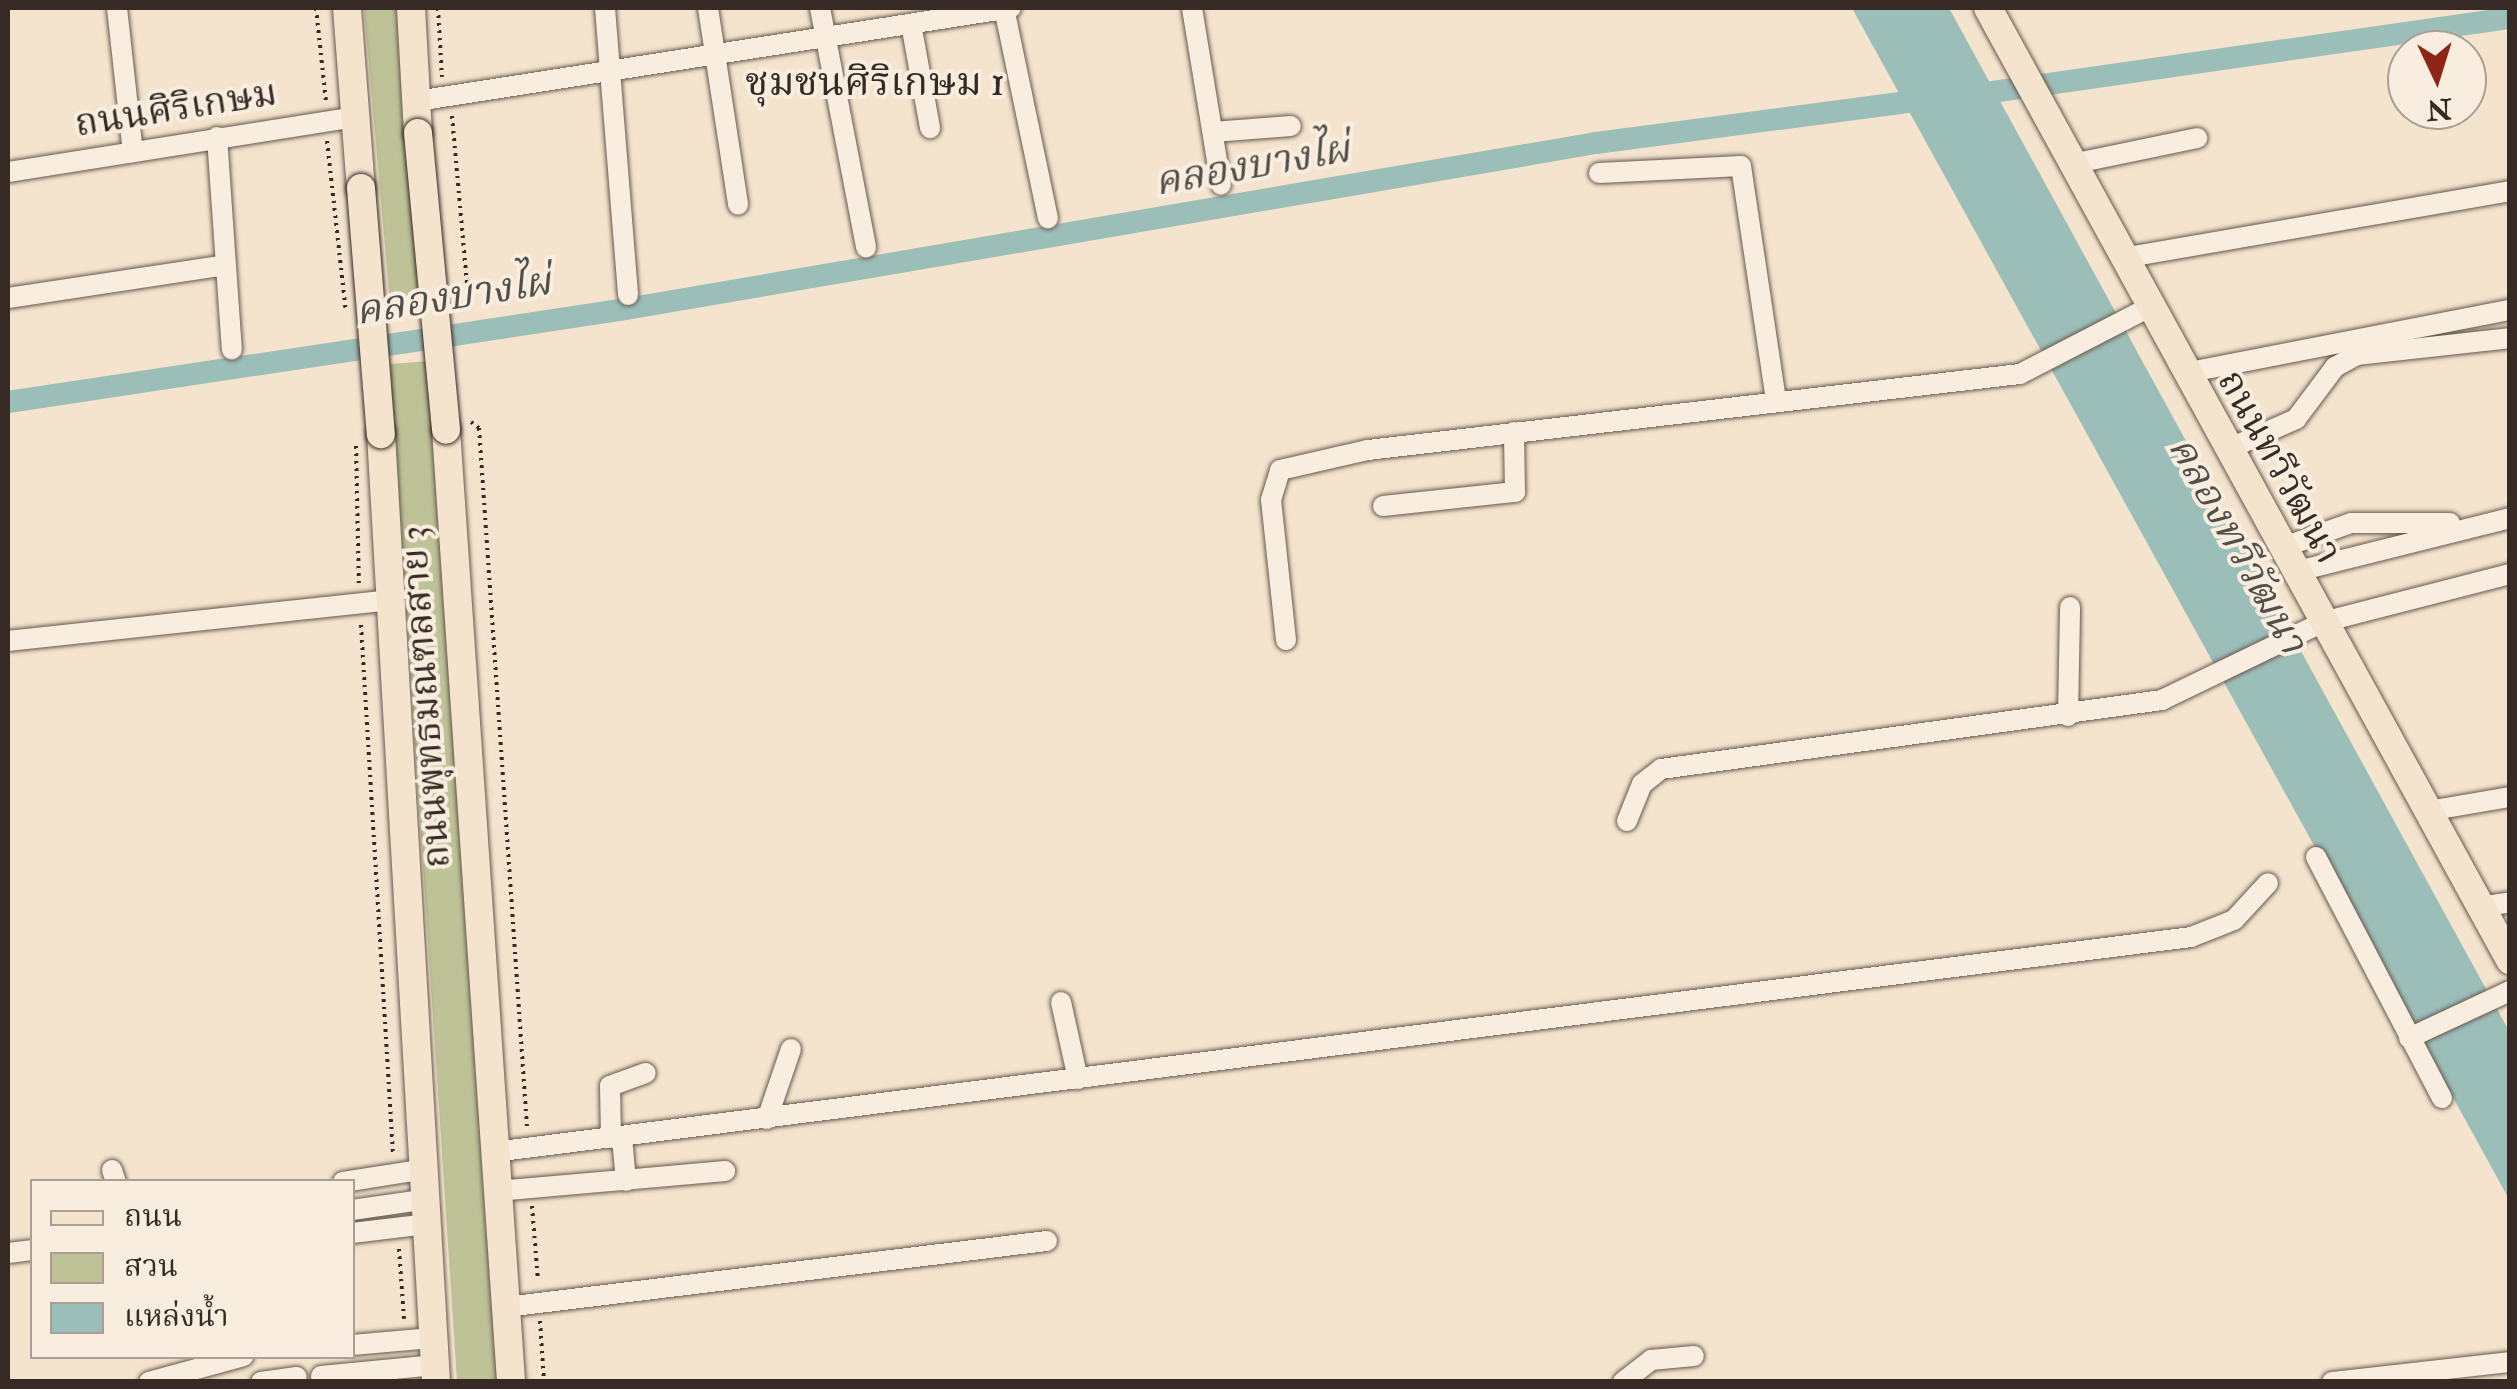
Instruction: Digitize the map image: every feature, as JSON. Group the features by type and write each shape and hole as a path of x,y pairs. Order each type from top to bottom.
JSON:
{"main road":[{"name":"ถนนพุทธมณฑลสาย 3","path":"347,8 373,434 392,600 428,1211 427,1356"},
{"name":"ถนนพุทธมณฑลสาย 3","path":"411,8 418,132 456,425 494,1152 511,1382"},
{"name":"ถนนทวีวัฒนา","path":"1988,8 2226,450 2510,960"}],"street":[{"path":"117,8 133,152"},
{"path":"605,8 628,295"},
{"path":"708,8 738,204"},
{"path":"820,8 866,248"},
{"path":"417,101 713,58 1007,8 1048,218"},
{"path":"1192,8 1221,185"},
{"path":"911,24 930,128"},
{"name":"ถนนศิริเกษม","path":"8,172 356,116"},
{"path":"1212,132 1290,126"},
{"path":"217,138 232,349"},
{"path":"2072,164 2197,138"},
{"path":"1599,173 1741,166 1776,401"},
{"path":"2123,258 2510,191"},
{"path":"8,298 226,265"},
{"path":"1286,640 1274,474 1368,450 2020,374 2150,308"},
{"path":"2185,373 2510,310"},
{"path":"2226,450 2296,420 2335,367 2357,355 2510,338"},
{"path":"1383,506 1515,492 1514,432"},
{"path":"2287,560 2510,518"},
{"path":"2287,560 2352,523 2466,524"},
{"path":"1627,820 1642,784 1661,768 2068,716 2184,692 2323,622 2510,574"},
{"path":"8,641 392,600"},
{"path":"2068,716 2070,606"},
{"path":"2428,811 2510,797"},
{"path":"2316,857 2442,1098"},
{"path":"494,1152 2191,937 2234,920 2268,883"},
{"path":"2480,907 2510,902"},
{"path":"2411,1037 2504,994"},
{"path":"1061,1002 1078,1079"},
{"path":"767,1118 791,1049"},
{"path":"626,1181 610,1086 646,1073"},
{"path":"355,1180 425,1169"},
{"path":"497,1191 725,1171"},
{"path":"355,1210 428,1211"},
{"path":"355,1233 398,1228 428,1211"},
{"path":"506,1307 1047,1241"},
{"path":"355,1345 427,1356"},
{"path":"322,1376 427,1356"},
{"path":"1623,1382 1651,1360 1694,1356"},
{"path":"149,1382 177,1380 195,1363 223,1359"},
{"path":"2332,1382 2510,1362"},
{"path":"262,1382 297,1377"}],"path":[{"path":"316,8 324,92"},
{"path":"438,8 441,59"},
{"path":"446,307 468,296 450,96"},
{"path":"325,120 339,304 356,312"},
{"path":"456,425 479,428 528,1148"},
{"path":"373,434 353,450 394,1174"},
{"path":"531,1188 544,1382"},
{"path":"398,1228 427,1356"}],"green space":[{"path":"364,8 399,8 423,302 390,304"},
{"path":"430,361 501,1381 457,1381 390,364"}],"water":[{"name":"คลองทวีวัฒนา","path":"1852,8 1949,8 2509,1031 2509,1199"}],"waterway":[{"name":"คลองบางไผ่","path":"1964,96 2510,18"},
{"name":"คลองบางไผ่","path":"8,402 620,310 1596,143 1932,99"}],"district":[{"name":"ชุมชนศิริเกษม 1","path":"875,83"}]}
